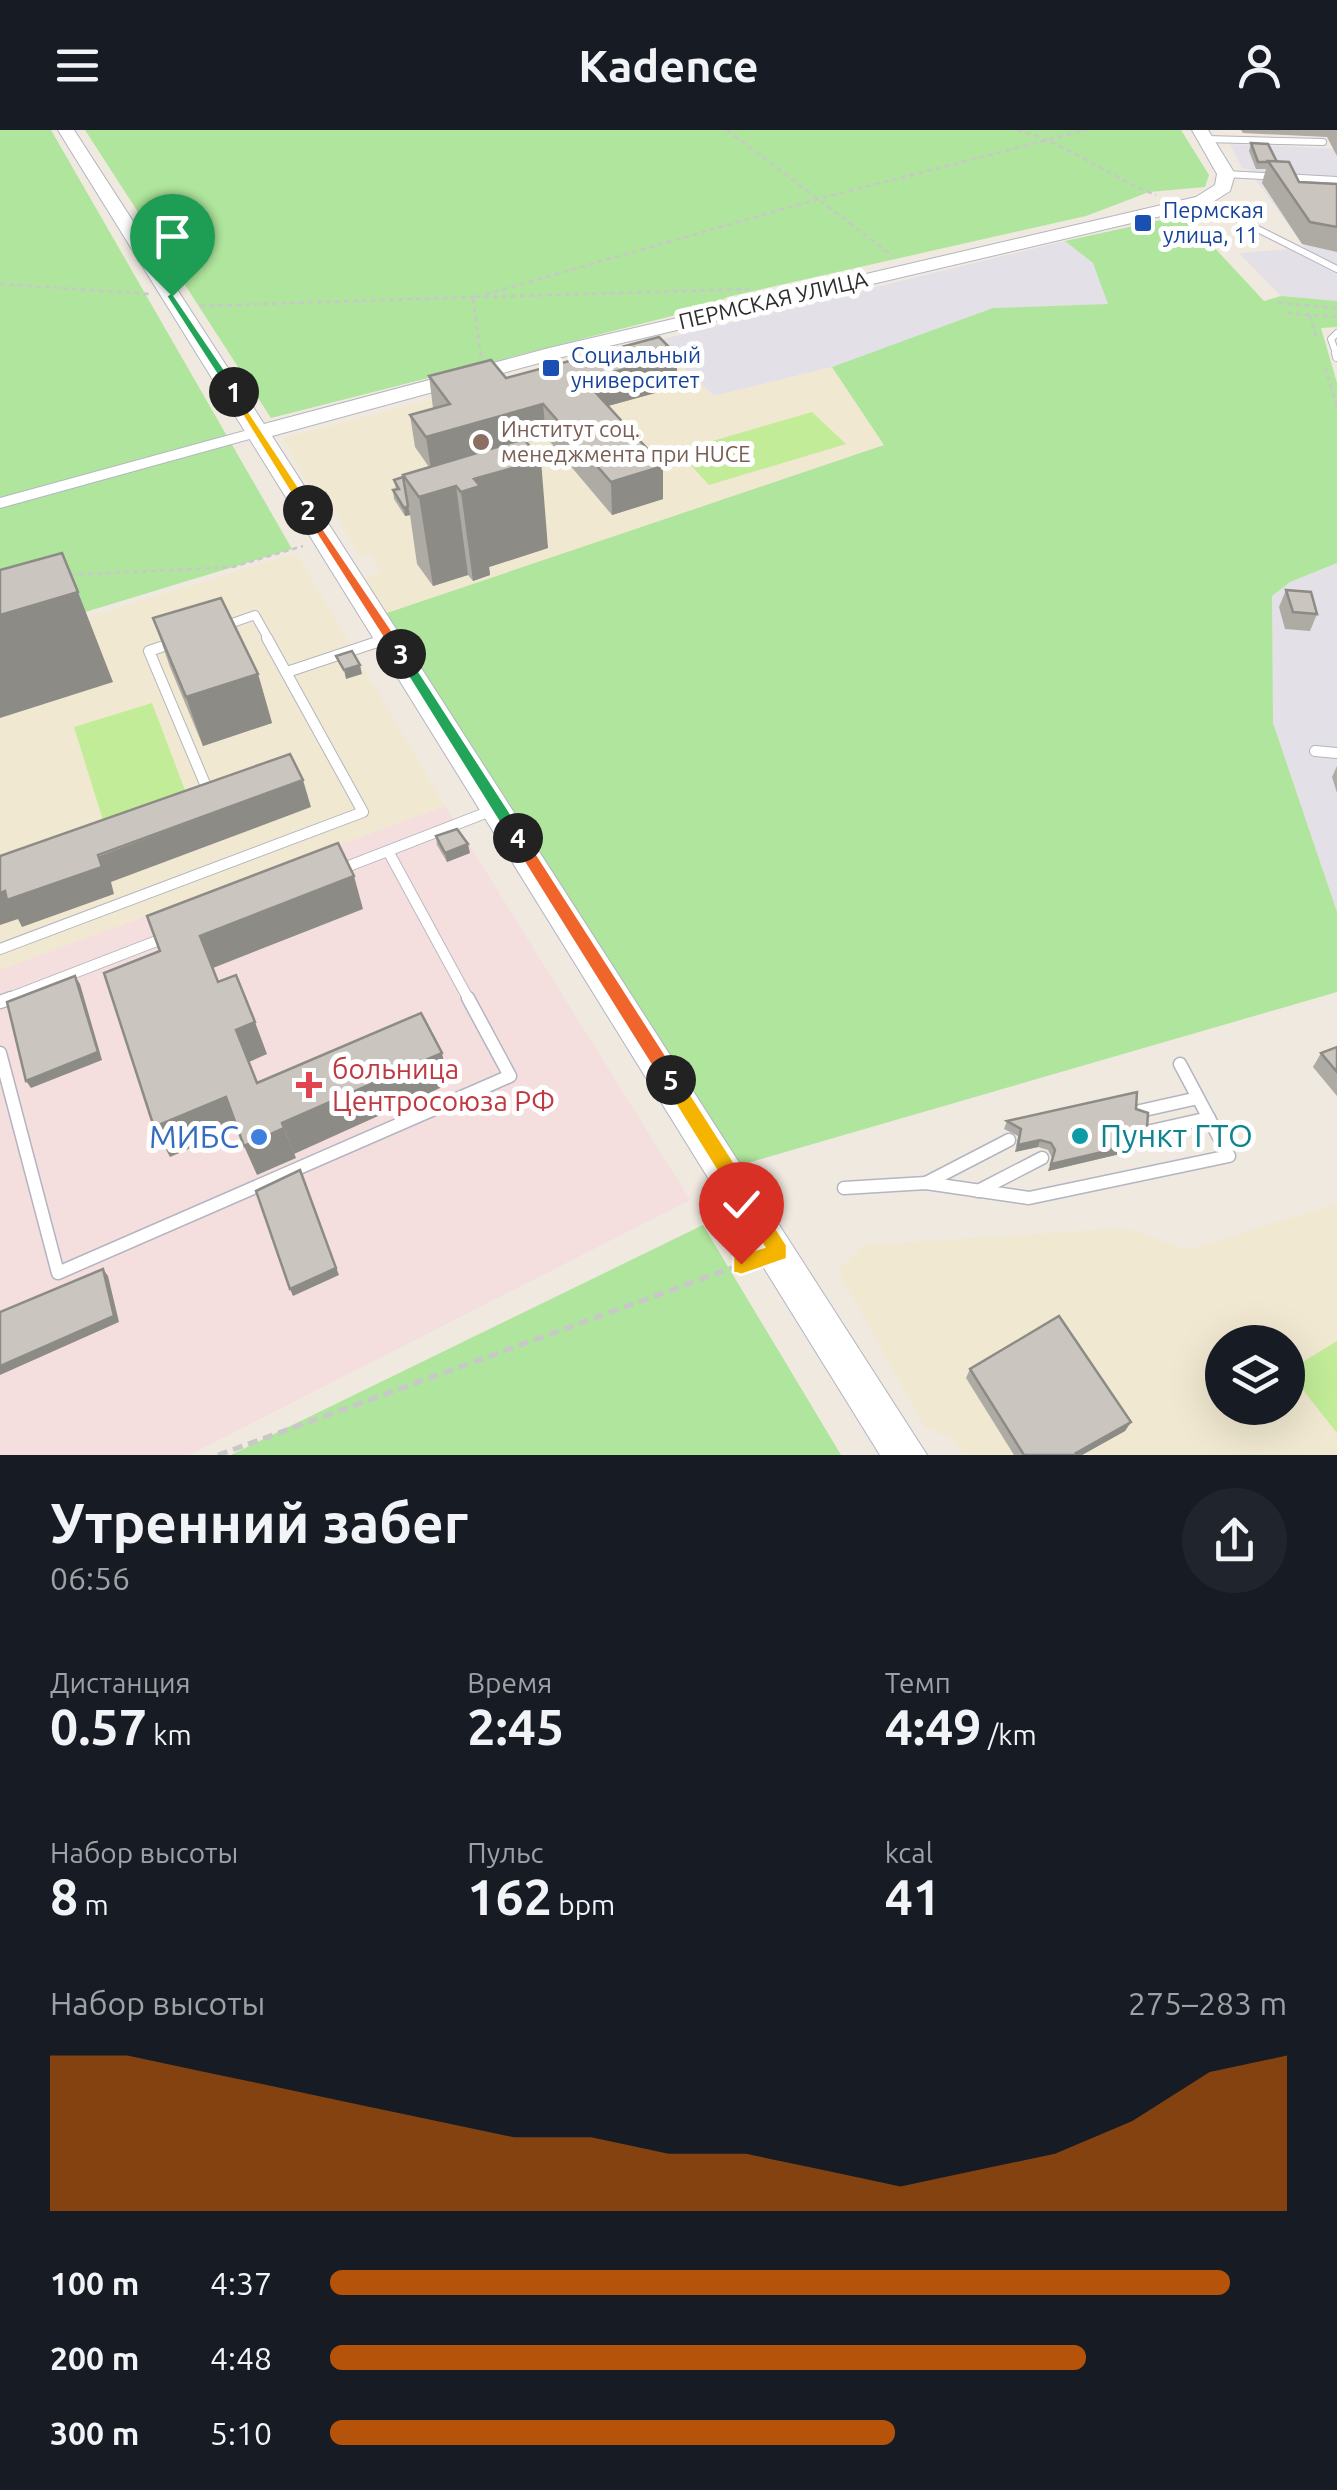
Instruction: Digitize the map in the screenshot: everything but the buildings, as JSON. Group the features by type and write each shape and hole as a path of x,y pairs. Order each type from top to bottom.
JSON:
{"street":[{"path":"66,130 905,1455"},
{"path":"1193,203 1224,187 1226,174 1203,134"},
{"name":"ПЕРМСКАЯ УЛИЦА","path":"259,432 775,300 1193,203"},
{"path":"0,504 259,432"}],"lane":[{"path":"1203,134 1322,142"},
{"path":"1226,174 1337,180"},
{"path":"1193,203 1337,268"},
{"path":"1337,333 1332,339 1337,357"},
{"path":"0,949 362,812 255,615 202,633"},
{"path":"288,672 391,638"},
{"path":"184,639 149,650 210,790 193,796"},
{"path":"1315,752 1337,753"},
{"path":"317,878 498,808"},
{"path":"0,1053 58,1273 510,1076 388,851"},
{"path":"0,1002 176,934"},
{"path":"844,1188 926,1183 1029,1198 1228,1156 1180,1064"},
{"path":"1140,1111 1198,1098"},
{"path":"1150,1132 1209,1118"},
{"path":"926,1183 1009,1140"},
{"path":"978,1191 1042,1158"}],"path":[{"path":"726,130 908,268"},
{"path":"1017,130 1052,139 1118,180 1193,203"},
{"path":"473,298 818,199 1086,130"},
{"path":"0,284 172,296"},
{"path":"199,306 763,289 775,300"},
{"path":"473,298 483,372"},
{"path":"1278,303 1337,308"},
{"path":"1287,312 1337,316"},
{"path":"58,575 234,567 326,539"},
{"path":"218,1455 779,1252"}],"shaded area":[{"path":"1230,144 1337,149 1337,301 1281,296 1239,253 1305,248 1249,170 1242,168"},
{"path":"1065,241 1093,263 1109,304 993,308 832,367 714,396 655,341"},
{"path":"655,341 714,396 832,367 885,444 381,615 361,579 381,572 370,554 359,556 328,497 316,499 283,438"},
{"path":"296,553 445,806 0,970 0,644"},
{"path":"1337,563 1337,912 1273,723 1272,596 1290,582"},
{"name":"больница Центросоюза РФ","path":"445,806 690,1200 189,1455 0,1455 0,970"},
{"path":"1337,1204 1337,1455 963,1455 953,1439 924,1426 838,1270 864,1245 1126,1228 1187,1250"}],"green space":[{"path":"0,130 51,130 292,549 0,638"},
{"path":"85,130 1181,130 1209,175 1205,187 1149,192 1086,216 727,297 715,305 271,418"},
{"path":"1184,215 1264,301 1281,296 1337,301 1337,327 1321,328 1337,383 1337,563 1290,582 1272,596 1273,723 1337,912 1337,992 737,1166 381,615 884,445 832,367 993,308 1108,304 1093,263 1065,241"},
{"path":"812,412 846,444 709,485 678,451"},
{"path":"152,703 186,793 103,820 74,727"},
{"path":"703,1225 841,1455 231,1455"},
{"path":"1337,1341 1337,1433 1305,1393 1305,1361"}],"place":[{"name":"Пермская улица, 11","path":"1143,223"},
{"name":"Социальный университет","path":"551,368"},
{"name":"Институт соц. менеджмента при HUCE","path":"481,442"},
{"name":"больница Центросоюза РФ","path":"309,1085"},
{"name":"Пункт ГТО","path":"1080,1136"},
{"name":"МИБС","path":"259,1137"}],"route":[{"path":"172,296 779,1252 741,1264"}]}
